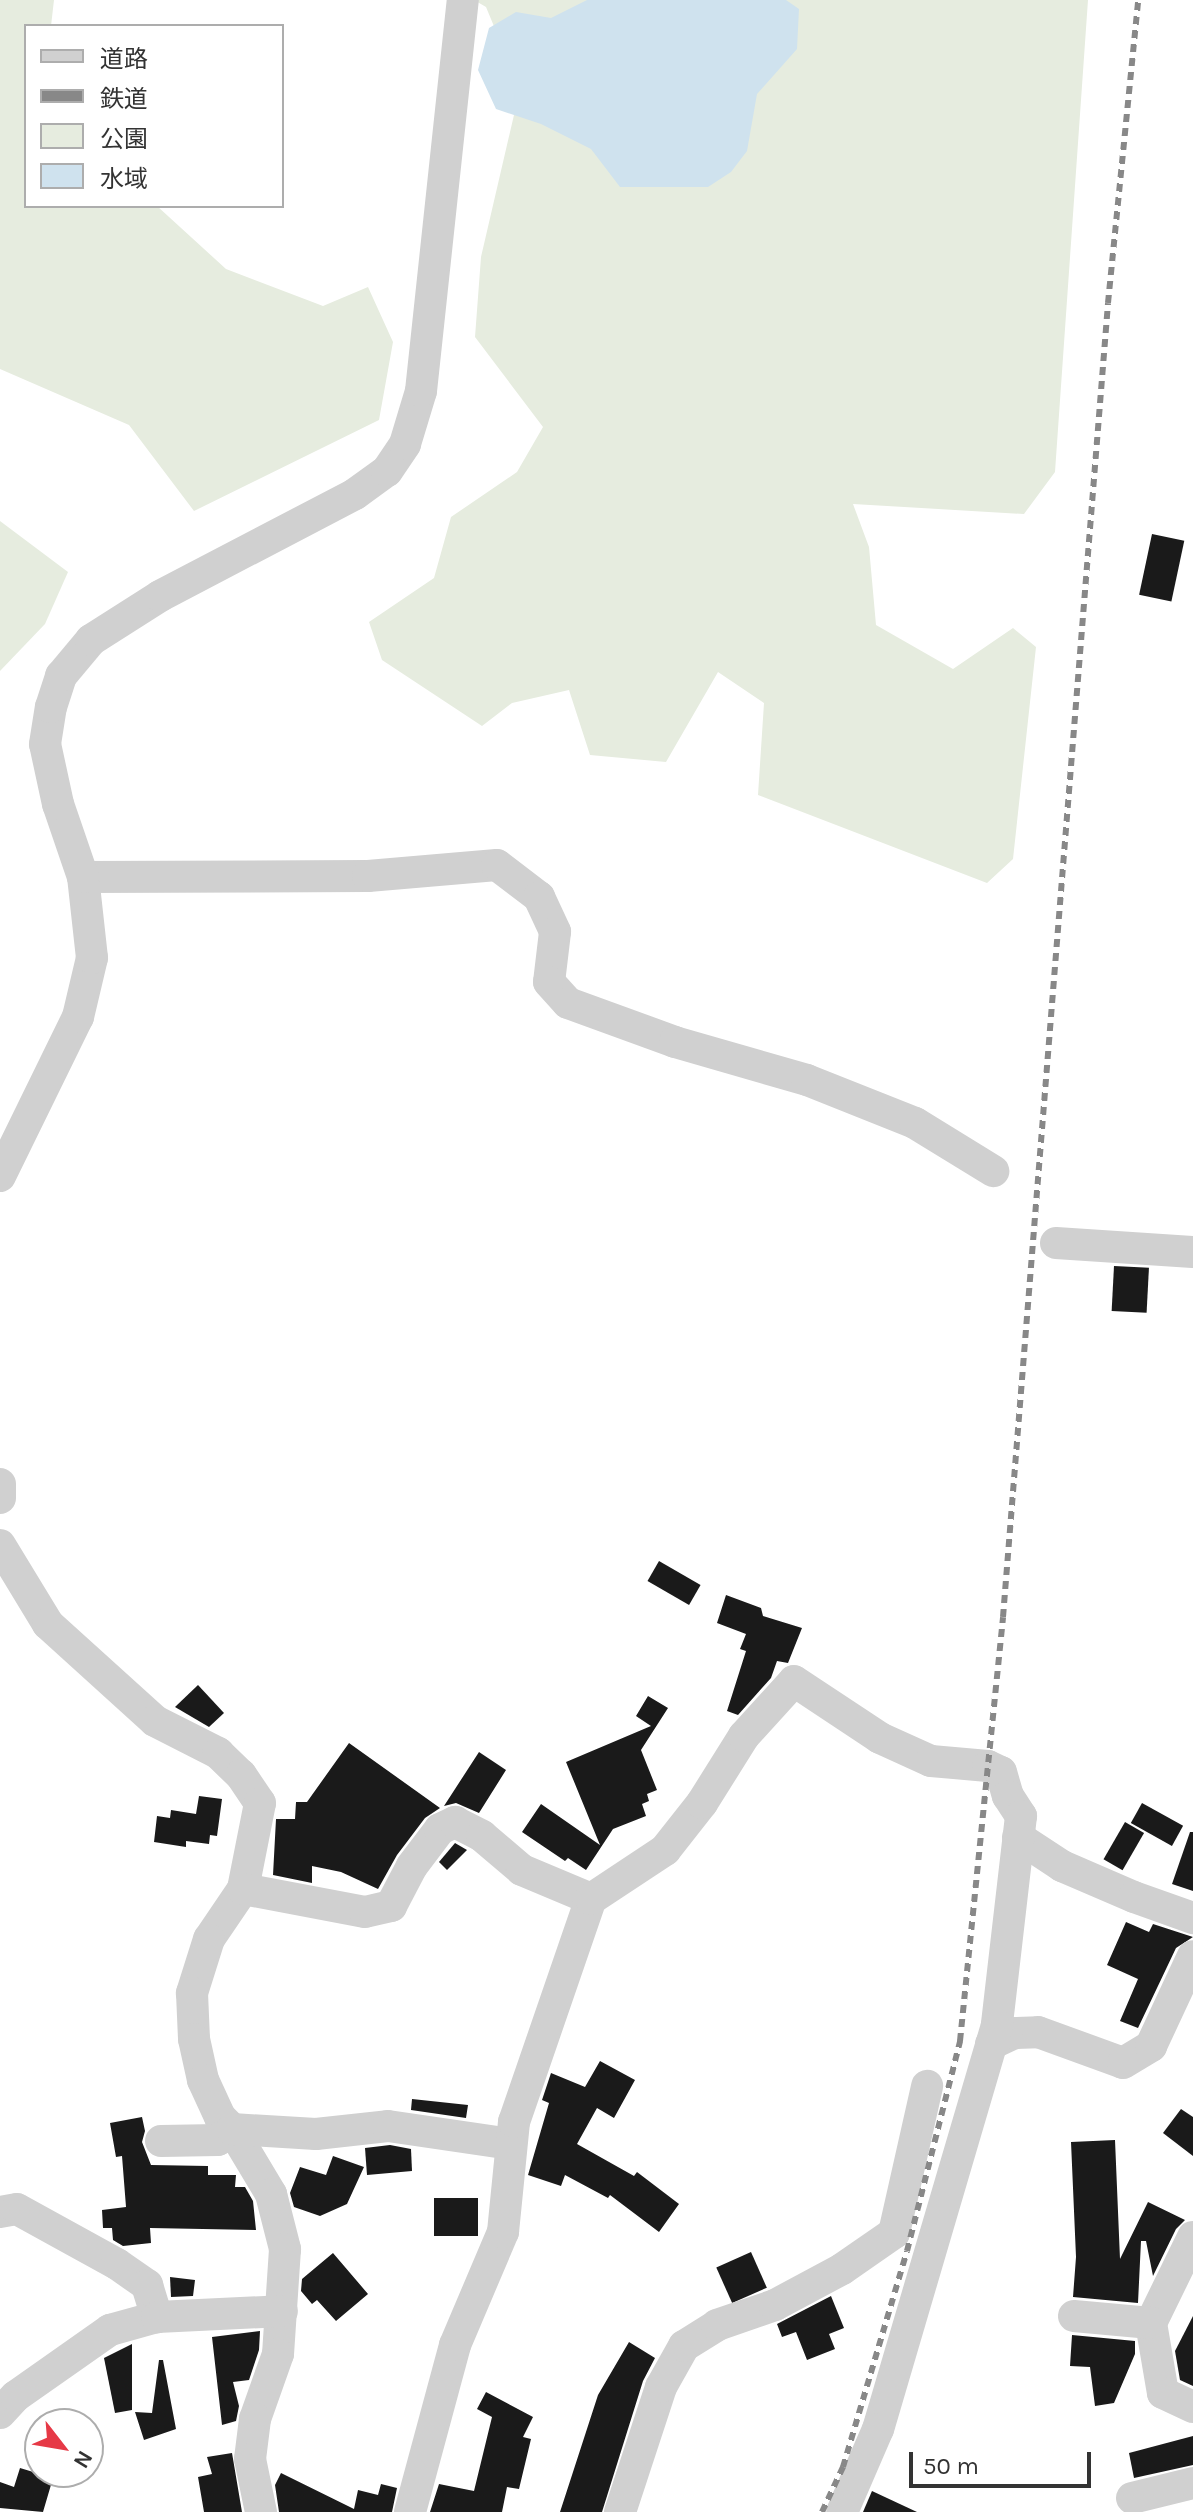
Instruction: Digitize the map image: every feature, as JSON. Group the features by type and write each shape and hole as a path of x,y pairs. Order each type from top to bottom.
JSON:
{"street":[{"path":"0,1176 78,1017 92,958 83,877 58,804 45,744 51,707 61,676 91,640 160,596 355,494 387,471 405,444 421,391 463,0"},
{"path":"83,877 368,876 497,865 539,897 555,932 549,982 568,1003 675,1042 807,1080 915,1123 993,1171"},
{"path":"1056,1243 1193,1252"},
{"path":"0,1484 0,1498"},
{"path":"0,1545 48,1624 105,1679 155,1721 218,1753 241,1775 260,1803 243,1889 209,1939 192,1993 194,2039 203,2080 220,2117 232,2129 274,2204 285,2249 278,2354 255,2419 250,2459 261,2512"},
{"path":"410,2512 455,2345 503,2232 514,2122 591,1899 665,1850 702,1803 744,1736 794,1681 880,1738 931,1761 988,1766 1001,1772 1020,1826 1062,1866 1193,1918"},
{"path":"243,1889 365,1912 391,1906 412,1866 440,1829 455,1822 482,1836 522,1870 591,1899"},
{"path":"1020,1826 1113,1873 1193,1900"},
{"path":"842,2512 878,2429 997,2025 1020,1826"},
{"path":"991,2044 1015,2033 1038,2032 1123,2063 1151,2046 1193,1956"},
{"path":"620,2512 661,2387 684,2346 717,2325 775,2305 842,2269 894,2233 927,2086"},
{"path":"161,2141 218,2140 232,2129 316,2134 388,2126 511,2144"},
{"path":"0,2212 17,2209 117,2264 147,2285 157,2317"},
{"path":"1193,2237 1151,2323 1163,2393 1193,2407"},
{"path":"0,2413 16,2396 110,2330 157,2317 282,2311"},
{"path":"1074,2316 1151,2323"},
{"path":"1132,2498 1185,2494"}],"green space":[{"path":"0,0 54,0 51,24 24,24 24,208 159,208 226,269 323,306 368,287 393,342 379,420 194,511 129,425 0,369"},
{"path":"474,0 1088,0 1055,472 1024,514 853,504 869,547 876,625 953,669 1013,628 1036,647 1013,859 987,883 758,795 764,703 718,672 666,762 590,755 569,690 512,703 482,726 382,660 369,622 434,578 451,517 517,472 543,427 475,337 481,257 520,89 486,7"},
{"path":"0,521 68,572 45,624 0,671"}],"water":[{"path":"587,0 786,0 799,9 797,49 757,94 747,151 731,172 708,187 620,187 591,149 541,124 496,109 478,70 489,28 516,12 551,18"}],"building":[{"path":"1152,534 1184,541 1171,602 1139,595"},
{"path":"1114,1266 1149,1268 1147,1313 1112,1311"},
{"path":"659,1561 701,1585 689,1605 648,1581"},
{"path":"726,1595 761,1608 763,1616 802,1628 788,1663 777,1661 771,1678 738,1715 727,1711 746,1651 740,1649 746,1634 717,1623"},
{"path":"198,1685 224,1713 209,1727 175,1707"},
{"path":"648,1696 668,1708 641,1750 657,1790 647,1794 649,1801 642,1804 646,1816 613,1829 586,1870 568,1858 565,1861 522,1832 541,1804 600,1845 566,1762 651,1726 636,1716"},
{"path":"349,1743 440,1808 425,1818 397,1855 378,1889 341,1872 312,1866 312,1883 273,1875 276,1819 295,1819 296,1802 307,1802"},
{"path":"479,1752 506,1770 479,1813 456,1803 444,1806"},
{"path":"199,1796 222,1799 217,1836 210,1835 209,1844 186,1841 186,1847 154,1842 157,1816 170,1818 171,1810 196,1814"},
{"path":"1142,1803 1183,1826 1172,1846 1131,1823"},
{"path":"1125,1822 1144,1833 1123,1870 1104,1859"},
{"path":"1190,1832 1193,1832 1193,1891 1172,1884"},
{"path":"455,1843 467,1850 447,1870 439,1862"},
{"path":"1126,1922 1149,1932 1153,1924 1193,1937 1176,1948 1138,2028 1120,2021 1138,1979 1107,1965"},
{"path":"600,2061 635,2080 614,2118 597,2108 577,2144 634,2176 637,2172 679,2204 659,2232 610,2195 608,2198 565,2175 561,2186 528,2175 549,2103 542,2100 551,2073 585,2087"},
{"path":"412,2099 468,2105 466,2118 411,2110"},
{"path":"1181,2109 1193,2117 1193,2156 1163,2133"},
{"path":"142,2117 145,2131 142,2142 151,2165 208,2166 208,2175 236,2175 235,2187 245,2187 253,2201 256,2230 150,2228 151,2243 123,2246 113,2240 112,2228 103,2228 102,2210 126,2207 122,2156 116,2157 110,2123"},
{"path":"1115,2140 1120,2259 1148,2202 1185,2220 1176,2229 1153,2276 1146,2241 1141,2241 1138,2303 1073,2297 1076,2257 1071,2142"},
{"path":"390,2145 411,2149 412,2171 367,2175 365,2148"},
{"path":"333,2156 364,2167 347,2204 320,2216 294,2207 290,2193 300,2167 326,2175"},
{"path":"434,2198 478,2198 478,2236 434,2236"},
{"path":"751,2252 767,2288 732,2303 716,2267"},
{"path":"333,2253 368,2294 336,2321 317,2300 312,2304 301,2291 302,2279"},
{"path":"170,2277 195,2280 193,2296 171,2297"},
{"path":"831,2296 844,2328 829,2334 835,2349 807,2360 796,2332 782,2337 777,2324"},
{"path":"1193,2316 1193,2386 1180,2380 1175,2351"},
{"path":"260,2331 259,2350 249,2380 233,2382 239,2406 236,2421 222,2425 212,2337"},
{"path":"1072,2335 1135,2341 1135,2354 1114,2403 1095,2406 1090,2367 1070,2366"},
{"path":"629,2342 655,2358 643,2381 602,2512 560,2512 598,2395"},
{"path":"132,2344 132,2410 115,2413 104,2358"},
{"path":"159,2360 163,2360 176,2429 144,2440 135,2412 152,2413"},
{"path":"486,2392 533,2417 523,2437 531,2439 519,2489 507,2487 502,2512 430,2512 439,2484 474,2491 492,2417 477,2409"},
{"path":"1193,2436 1193,2465 1134,2478 1129,2453"},
{"path":"232,2453 242,2512 204,2512 198,2477 212,2474 207,2457"},
{"path":"20,2468 24,2469 24,2488 50,2488 43,2512 0,2508 0,2482 14,2487"},
{"path":"281,2473 354,2509 358,2490 378,2495 381,2484 397,2488 392,2512 279,2512 275,2485"},
{"path":"872,2491 917,2512 863,2512"}],"railway":[{"path":"822,2512 843,2467 907,2251 960,2041 1003,1617 1108,303 1138,0"}]}
